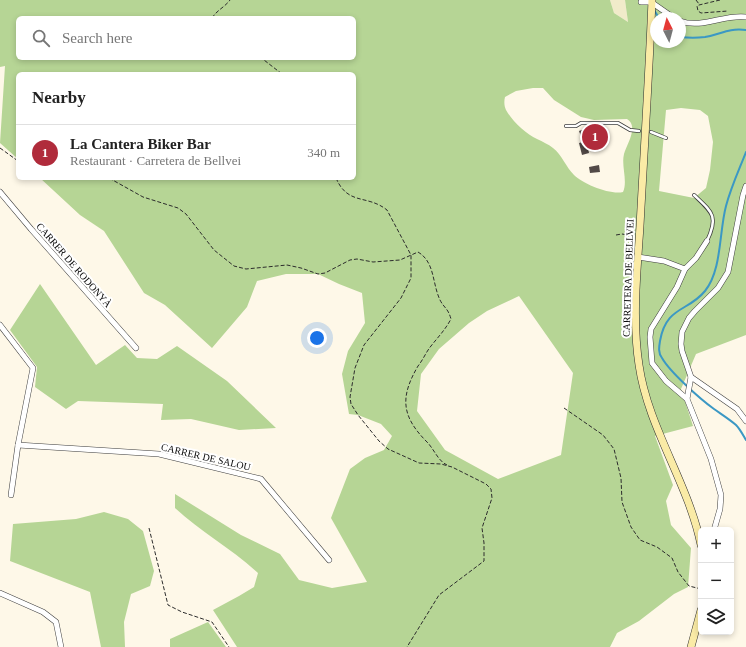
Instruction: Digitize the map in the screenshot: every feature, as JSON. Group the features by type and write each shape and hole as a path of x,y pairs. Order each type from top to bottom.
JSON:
{"main road":[{"name":"CARRETERA DE BELLVEI","path":"652,1 635,335 639,366 645,394 695,517 698,531"},
{"path":"691,647 698,621"}],"street":[{"path":"641,2 652,1 666,12"},
{"path":"686,23 702,23 725,17 744,17"},
{"path":"715,527 720,509 721,496 711,459 687,399 687,392 691,377 682,351 682,332 695,310 718,288 728,272 746,186"},
{"name":"CARRER DE RODONYÀ","path":"0,192 136,348"},
{"path":"687,399 666,381 652,362 650,329 677,287 685,269 696,258 707,241"},
{"path":"638,257 664,261 685,269"},
{"path":"0,325 33,368 18,445 11,495"},
{"path":"691,377 737,408 746,421"},
{"name":"CARRER DE SALOU","path":"18,445 159,454 261,479 329,560"},
{"path":"0,594 43,612 56,622 61,647"}],"lane":[{"path":"566,126 576,126 581,123 618,123 630,130 639,131"},
{"path":"651,132 666,138"},
{"path":"694,195 710,212 713,218 714,224 707,241"}],"path":[{"path":"213,16 216,12 228,4 230,0"},
{"path":"696,0 699,5 697,9 701,13 726,11 744,17"},
{"path":"699,5 719,0"},
{"path":"264,60 279,72"},
{"path":"0,148 16,160"},
{"path":"113,180 143,197 178,208 186,214 214,250 234,266 246,269 287,265 318,274 325,273 350,260 357,259 373,262 400,260 418,252 424,255 429,262 434,276 436,291 441,302 448,310 451,318 446,329 430,347 406,390 405,402 408,415 418,433 433,448 439,459 445,464 486,484 490,489 492,498 482,528 484,561 439,595 407,647"},
{"path":"337,180 346,193 352,197 373,202 381,205 387,210 412,255 411,278 409,284 401,298 364,345 355,368 350,397 351,404 375,436 388,449 419,463 441,464 452,467"},
{"path":"616,235 622,234 639,238"},
{"path":"564,408 603,435 614,449 621,478 622,502 631,527 640,540 657,547 672,558 678,572 690,586 698,588"},
{"path":"149,528 168,605 182,612 212,622 229,647"}],"shaded area":[{"path":"610,0 625,0 628,22 614,13"}],"green space":[{"path":"0,0 610,0 614,13 628,22 625,0 746,0 746,335 696,354 681,389 693,426 655,436 673,485 666,501 671,525 691,548 688,587 674,594 639,621 617,633 610,647 237,647 213,610 254,587 258,573 175,508 175,494 241,535 280,554 299,580 332,588 367,582 331,518 350,469 365,458 384,450 392,436 381,424 358,415 349,414 342,374 348,351 365,323 362,293 318,274 286,274 257,281 247,307 212,348 165,305 144,293 104,231 80,215 42,180 356,180 356,72 16,72 16,157 0,143 5,66 0,67","holes":["543,88 554,100 581,117 594,120 627,119 630,122 632,131 623,159 625,183 623,192 611,192 604,190 590,185 578,178 571,172 553,148 528,134 506,110 504,102 505,97 516,91","681,108 700,110 708,116 713,142 710,170 706,188 694,198 659,191 666,110","519,296 573,373 561,455 498,479 445,450 417,411 421,374 439,349 469,323 487,311"]},
{"path":"40,284 96,365 125,345 137,358 157,359 177,346 227,381 276,428 239,430 191,419 161,420 163,404 78,401 66,409 35,387 37,367 10,330"},
{"path":"104,512 128,519 143,531 154,571 150,586 131,594 124,622 125,647 101,647 90,592 10,561 13,524 76,519"},
{"path":"208,622 226,647 170,647 170,639"}],"building":[{"path":"586,126 605,126 606,129 598,132 602,143 588,148 589,153 582,155 579,143 583,142 579,131 587,128"},
{"path":"599,165 600,172 590,173 589,167"}],"waterway":[{"path":"686,37 711,36 729,31 746,30"},
{"path":"746,152 726,206 714,273 705,291 692,303 672,315 667,321 663,330 659,350 666,364 678,378 708,405 736,425 746,440"}],"place":[{"name":"La Cantera Biker Bar","path":"595,137"}]}
